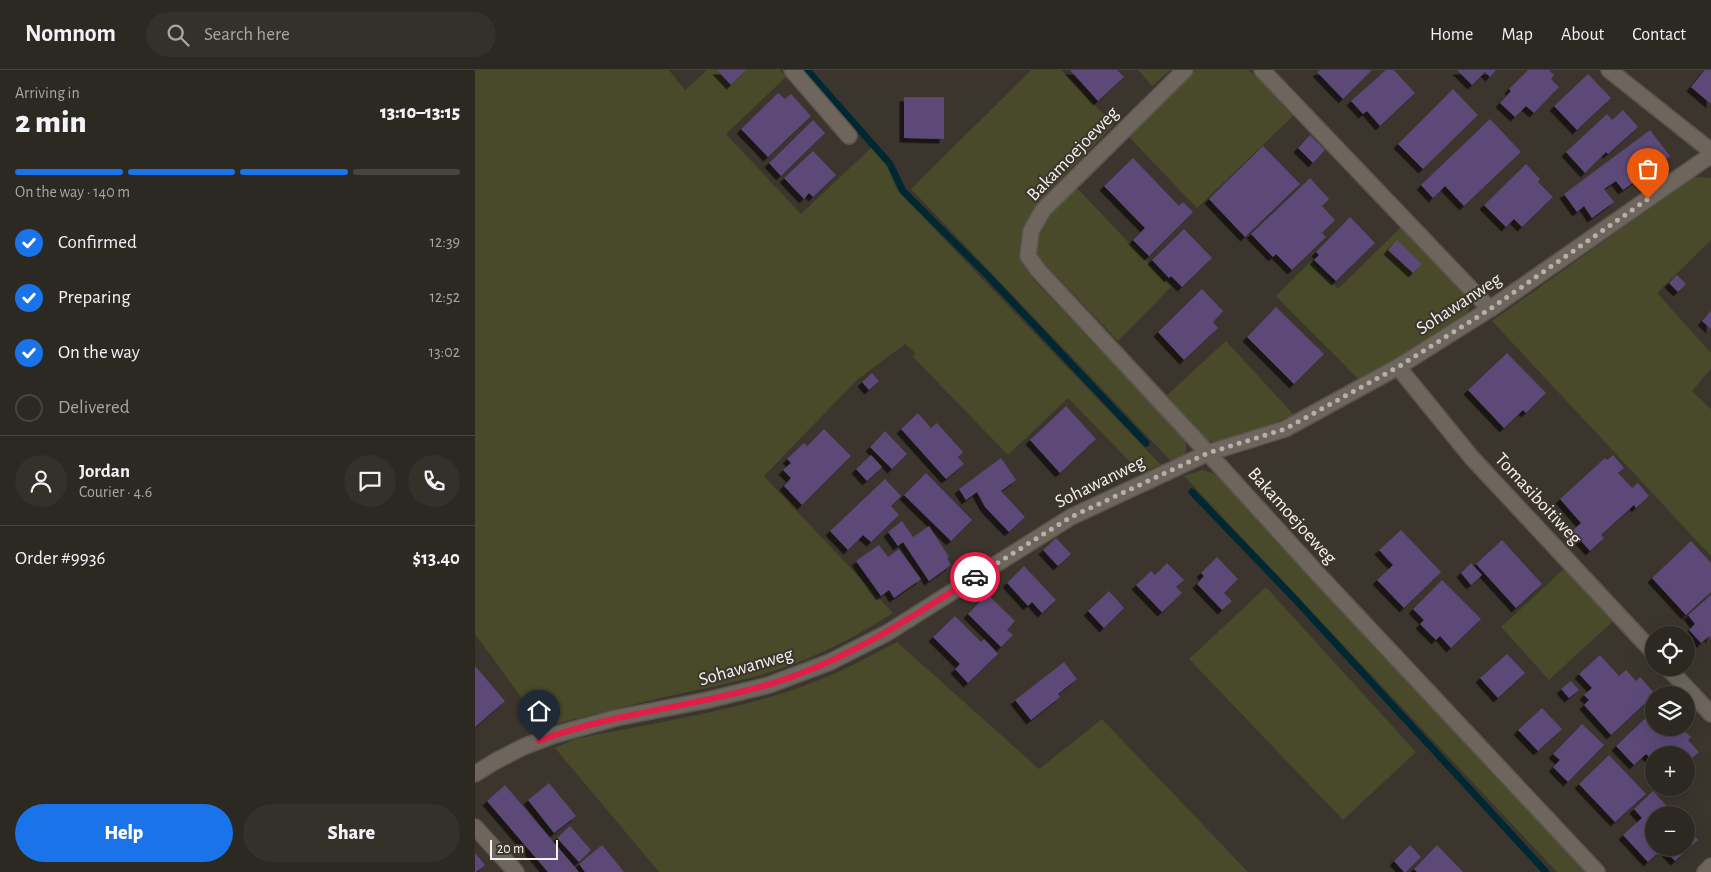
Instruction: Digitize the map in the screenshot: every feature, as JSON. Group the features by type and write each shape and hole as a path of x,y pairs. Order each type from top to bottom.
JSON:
{"street":[{"path":"792,70 849,136"},
{"name":"Bakamoejoeweg","path":"1185,70 1043,210 1031,231 1028,256 1038,270 1317,573 1597,872"},
{"path":"1262,70 1490,309"},
{"path":"1609,70 1711,153"},
{"name":"Sohawanweg","path":"475,774 523,747 555,735 616,718 708,700 769,685 829,662 887,632 1071,517 1208,453 1285,429 1398,367 1490,309 1711,153"},
{"name":"Tomasiboitiweg","path":"1398,367 1472,458 1645,642"},
{"path":"1675,676 1711,714"},
{"path":"475,827 517,872"},
{"path":"1705,872 1711,866"}],"green space":[{"path":"475,70 669,70 685,90 707,70 780,70 786,77 726,134 801,214 872,147 887,164 897,190 1161,465 1140,472 1068,398 1008,455 913,357 915,353 905,344 857,380 764,476 893,613 831,648 774,671 543,727 475,634"},
{"path":"1031,70 1061,70 1114,125 1045,195 1028,219 1020,243 1024,265 1033,279 1185,440 1185,454 1172,462 911,189"},
{"path":"1138,70 1170,70 1152,86"},
{"path":"1196,70 1248,70 1257,77 1293,116 1197,208 1127,135 1182,81"},
{"path":"1694,177 1711,178 1711,240 1657,293 1711,353 1711,368 1692,391 1711,409 1711,556 1492,321"},
{"path":"1077,188 1171,287 1118,341 1037,254 1035,245 1041,226 1047,217"},
{"path":"1402,226 1468,298 1470,305 1468,313 1460,321 1359,380 1276,296 1311,261 1338,289"},
{"path":"1226,341 1294,415 1216,443 1207,440 1167,395"},
{"path":"1202,470 1213,473 1226,484 1590,872 1557,872 1184,476"},
{"path":"1565,568 1613,621 1549,680 1501,627"},
{"path":"1266,587 1416,752 1343,820 1189,659"},
{"path":"897,642 1039,769 1102,719 1248,872 659,872 555,748 575,739 704,714 768,698 829,676"}],"building":[{"path":"717,70 746,70 731,85"},
{"path":"1070,70 1117,70 1124,77 1098,101"},
{"path":"1320,70 1372,70 1343,99 1317,72"},
{"path":"1386,70 1394,70 1415,93 1380,126 1367,111 1363,114 1351,101"},
{"path":"1457,70 1496,70 1490,77 1485,72 1472,85"},
{"path":"1528,70 1549,70 1554,75 1551,79 1559,87 1534,113 1526,106 1515,117 1500,103 1511,91 1509,89"},
{"path":"1705,70 1711,70 1711,104 1691,87"},
{"path":"1588,74 1611,98 1577,130 1554,106"},
{"path":"1453,89 1478,115 1423,169 1398,144"},
{"path":"778,93 785,99 791,94 811,116 768,157 741,129"},
{"path":"904,97 944,97 944,139 904,138"},
{"path":"1623,110 1638,127 1608,154 1606,152 1585,173 1566,152 1607,114 1612,120"},
{"path":"1490,119 1521,152 1464,206 1445,186 1433,198 1421,185"},
{"path":"813,120 825,133 781,176 769,163"},
{"path":"1650,130 1670,156 1623,190 1616,181 1604,189 1614,202 1592,218 1584,206 1577,212 1564,194"},
{"path":"1310,135 1325,150 1313,163 1298,148"},
{"path":"1263,146 1300,184 1245,237 1209,199"},
{"path":"813,151 836,175 813,197 809,193 804,199 784,178"},
{"path":"1133,158 1179,206 1183,202 1193,212 1149,256 1133,240 1145,228 1104,186"},
{"path":"1526,164 1540,179 1538,182 1553,197 1522,227 1514,219 1506,227 1484,205"},
{"path":"1310,178 1329,199 1322,206 1335,220 1322,233 1326,237 1292,270 1276,254 1273,257 1251,234"},
{"path":"1350,217 1375,243 1336,281 1314,260 1319,255 1316,252"},
{"path":"1184,229 1212,258 1182,287 1171,276 1169,278 1152,260"},
{"path":"1397,240 1422,264 1413,273 1388,250"},
{"path":"1677,275 1686,284 1678,292 1669,283"},
{"path":"1202,289 1223,311 1213,322 1218,328 1184,360 1158,332"},
{"path":"1276,307 1324,354 1294,384 1247,337"},
{"path":"1711,311 1711,329 1702,321"},
{"path":"1507,353 1546,393 1526,413 1523,410 1504,428 1468,390"},
{"path":"872,373 879,381 869,390 862,382"},
{"path":"1066,406 1096,439 1060,473 1030,440"},
{"path":"918,413 931,428 937,423 963,452 958,457 964,464 946,479 901,429"},
{"path":"824,429 851,456 802,505 784,486 791,478 783,470 791,463 787,459 804,443 807,446"},
{"path":"885,431 907,454 892,469 870,447"},
{"path":"871,455 882,467 867,481 856,469"},
{"path":"1613,455 1624,468 1618,473 1632,488 1638,483 1649,496 1636,508 1634,505 1601,535 1604,538 1590,551 1572,531 1581,523 1560,499 1605,458 1607,460"},
{"path":"1001,458 1016,480 1001,491 1025,517 1009,532 985,507 977,492 966,500 959,489"},
{"path":"926,473 972,520 951,541 904,495"},
{"path":"885,479 901,496 891,506 899,515 871,542 863,535 848,550 830,531"},
{"path":"902,521 913,537 929,526 949,557 947,558 951,565 929,581 903,542 898,546 888,532"},
{"path":"1401,530 1441,572 1404,608 1377,580 1393,565 1379,550"},
{"path":"1056,538 1071,554 1058,566 1043,550"},
{"path":"1502,540 1542,584 1516,608 1476,564"},
{"path":"1691,541 1711,563 1711,592 1686,615 1652,578"},
{"path":"879,545 888,557 899,549 921,579 894,598 889,590 881,596 856,561"},
{"path":"1217,557 1238,579 1224,593 1232,601 1222,610 1197,584 1204,576 1201,573"},
{"path":"1167,563 1184,580 1176,587 1182,593 1162,612 1136,585 1151,571 1155,575"},
{"path":"1471,563 1482,575 1471,585 1461,573"},
{"path":"1024,566 1056,600 1042,613 1032,602 1028,606 1007,583"},
{"path":"1442,580 1481,619 1451,648 1440,636 1436,640 1420,624 1424,620 1413,609"},
{"path":"1109,591 1124,608 1104,628 1088,611"},
{"path":"987,594 1015,621 1007,630 1013,635 1001,647 968,614"},
{"path":"1711,595 1711,639 1709,636 1701,643 1695,636 1695,626 1693,626 1695,624 1688,615"},
{"path":"955,616 981,642 984,639 998,654 968,683 955,669 960,664 933,637"},
{"path":"1507,654 1525,673 1498,698 1480,678"},
{"path":"1600,655 1619,676 1626,670 1636,681 1640,677 1648,686 1645,686 1645,703 1611,735 1584,705 1589,700 1584,695 1592,688 1579,674"},
{"path":"1064,662 1077,679 1058,694 1060,697 1031,720 1015,700"},
{"path":"475,666 505,701 475,727"},
{"path":"1571,681 1579,690 1569,698 1561,689"},
{"path":"1542,708 1562,729 1538,751 1518,730"},
{"path":"1645,719 1645,736 1690,736 1688,740 1694,746 1645,746 1645,755 1634,765 1616,746"},
{"path":"1582,724 1604,745 1568,782 1553,767 1560,760 1553,754"},
{"path":"1695,748 1699,752 1695,756"},
{"path":"1609,755 1645,795 1615,822 1579,784"},
{"path":"549,783 576,816 554,833 528,800"},
{"path":"505,785 579,872 548,872 487,801"},
{"path":"1648,796 1658,796 1667,806 1645,806 1645,856 1654,856 1648,862 1623,835 1642,818 1634,809"},
{"path":"570,826 591,850 579,862 557,838"},
{"path":"602,845 624,872 585,872 579,864"},
{"path":"1410,845 1421,857 1404,872 1394,861"},
{"path":"1437,845 1463,872 1417,872 1414,869"},
{"path":"475,853 485,865 476,872 475,872"},
{"path":"1670,856 1680,856 1675,861"}],"waterway":[{"path":"807,70 890,164 903,191 988,276 1146,443"},
{"path":"1192,492 1293,597 1546,872"}],"way so far":[{"path":"975,577 1071,517 1208,453 1285,429 1398,367 1490,309 1648,199"}],"route":[{"path":"539,741 616,718 708,700 769,685 829,662 887,632 975,577"}]}
